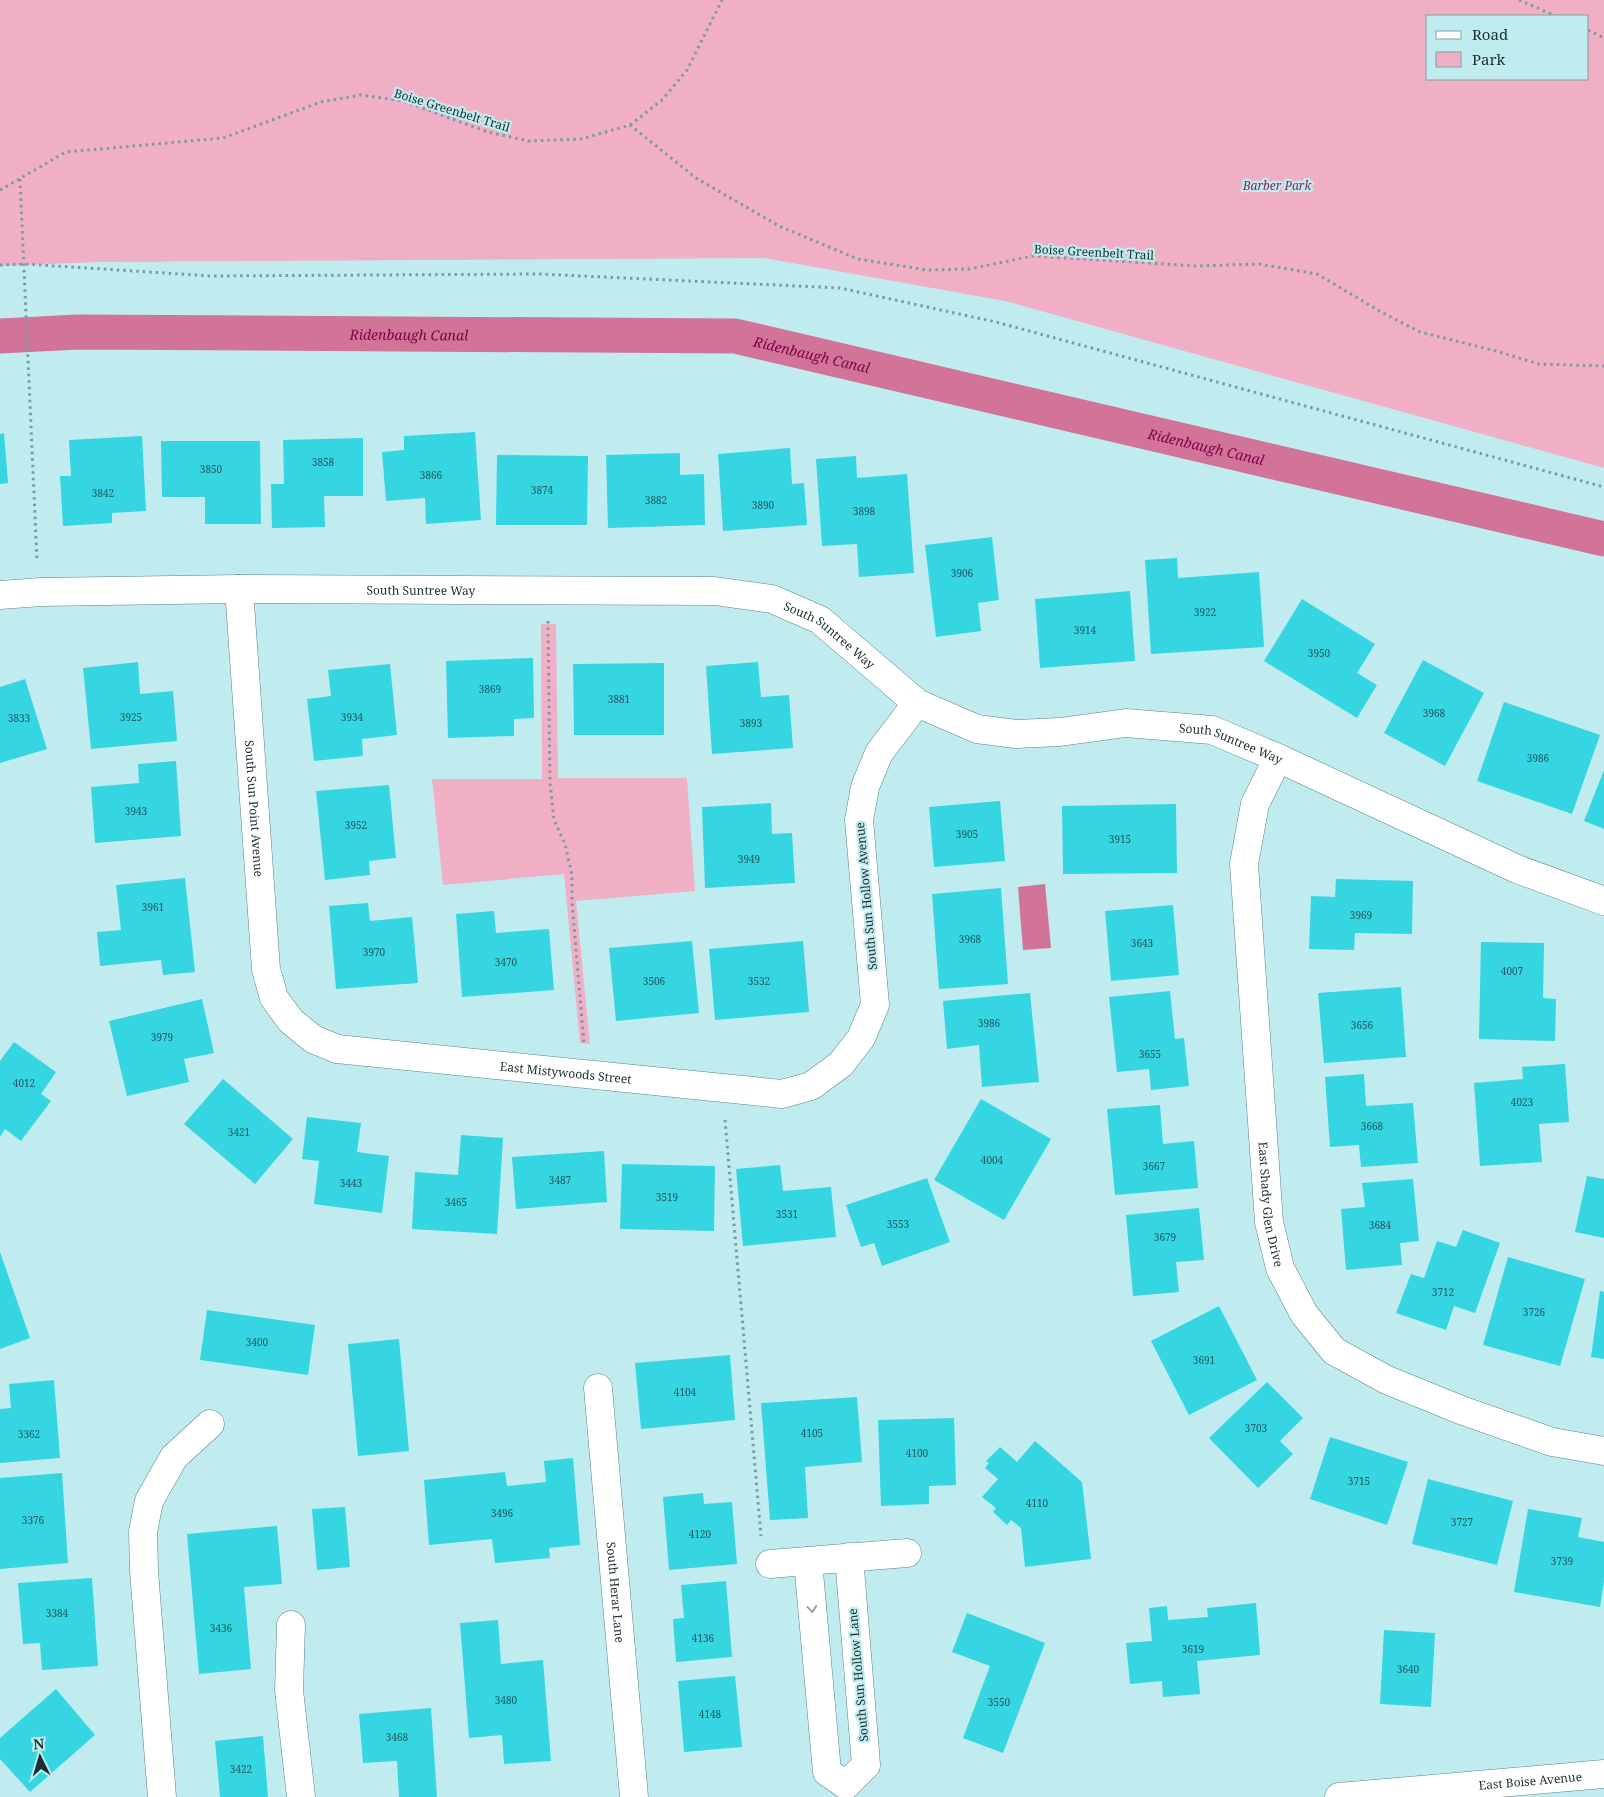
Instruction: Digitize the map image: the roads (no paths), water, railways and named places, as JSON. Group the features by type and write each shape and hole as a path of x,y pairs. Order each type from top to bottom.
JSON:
{"street":[{"name":"South Suntree Way","path":"0,595 40,592 239,589 714,591 772,599 820,620 916,703 977,729 1016,734 1060,732 1126,723 1212,730 1278,758 1517,869 1604,901"},
{"name":"South Sun Point Avenue","path":"239,589 266,969 274,998 291,1021"},
{"name":"South Sun Hollow Avenue","path":"841,1064 861,1038 875,1005 859,820 865,787 879,753 916,703"},
{"name":"East Shady Glen Drive","path":"1278,758 1255,804 1244,864 1269,1222 1280,1268 1304,1314 1334,1351 1387,1380 1461,1410 1552,1442 1604,1451"},
{"name":"East Mistywoods Street","path":"291,1021 313,1039 337,1049 782,1094 811,1086 841,1064"},
{"name":"South Herar Lane","path":"598,1388 634,1797"},
{"path":"162,1797 144,1571 143,1532 149,1501 174,1457 210,1424"},
{"path":"766,1553 808,1561 907,1553"},
{"name":"South Sun Hollow Lane","path":"808,1561 828,1772 847,1791 866,1765 849,1557"},
{"path":"291,1625 288,1690 301,1797"},
{"name":"East Boise Avenue","path":"1339,1797 1604,1774"}],"waterway":[{"name":"Ridenbaugh Canal","path":"0,336 78,332 735,336 1604,539"}],"park label":[{"name":"Barber Park","path":"1277,185"}]}
